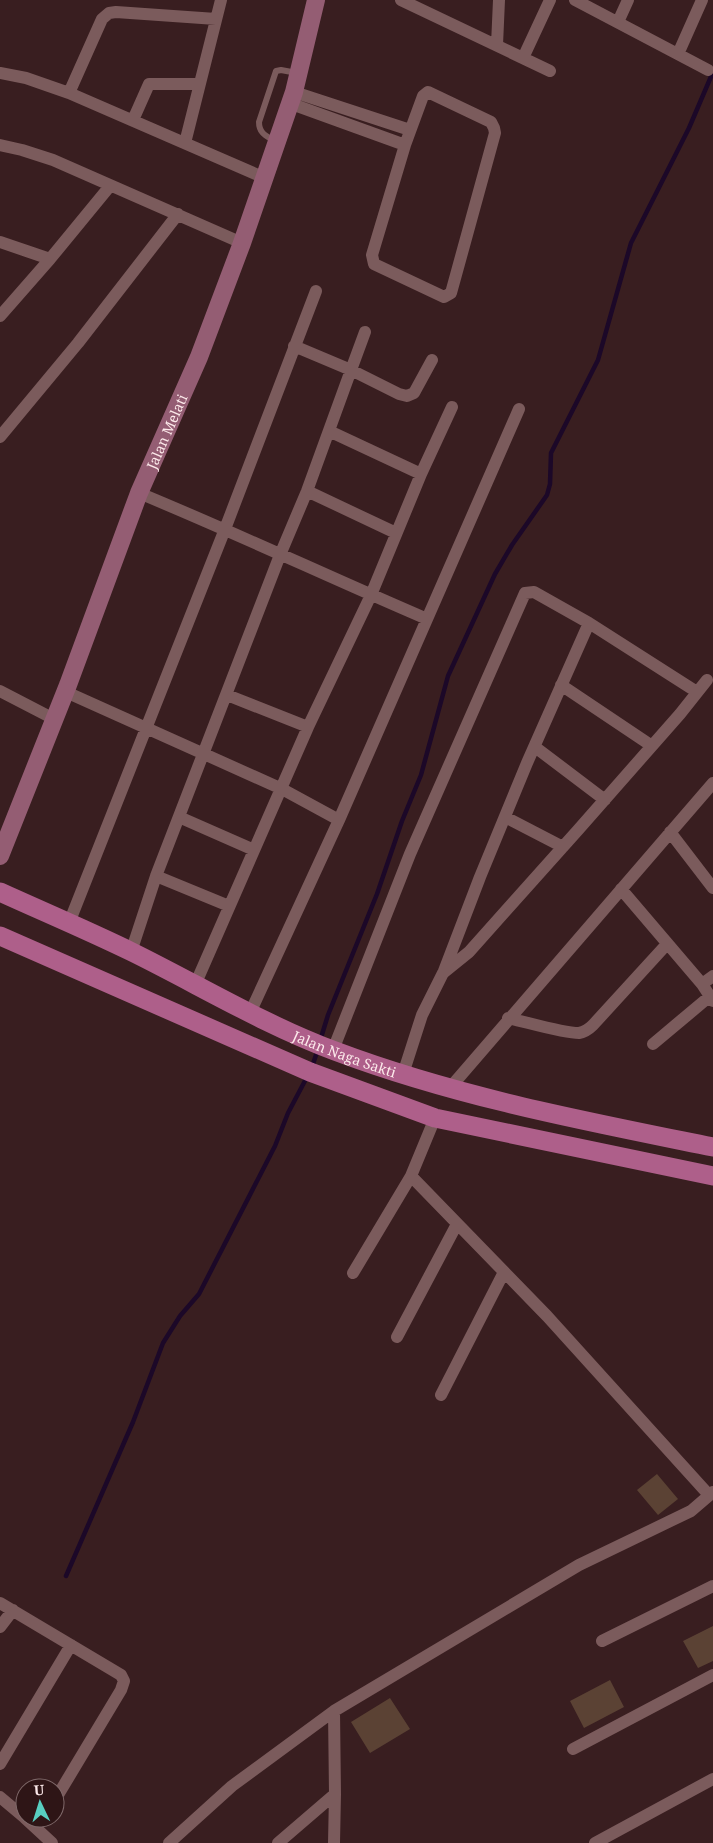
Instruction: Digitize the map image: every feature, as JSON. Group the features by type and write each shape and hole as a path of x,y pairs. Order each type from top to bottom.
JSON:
{"main road":[{"name":"Jalan Melati","path":"0,856 66,692 139,492 199,356 242,243 292,97 316,0"},
{"name":"Jalan Naga Sakti","path":"0,892 131,952 250,1013 334,1050 448,1089 589,1122 713,1146"},
{"path":"0,936 310,1072 435,1118 713,1176"}],"street":[{"path":"184,143 221,0"},
{"path":"401,0 550,71"},
{"path":"497,45 499,0"},
{"path":"523,58 550,0"},
{"path":"575,0 708,70"},
{"path":"618,22 628,0"},
{"path":"678,54 702,0"},
{"path":"69,93 102,19 109,13 216,19"},
{"path":"0,73 26,78 69,93 265,178"},
{"path":"134,120 149,84 200,84"},
{"path":"428,92 491,122 494,128 495,133 451,293 444,297 374,264 372,260 410,130 423,96 428,92"},
{"path":"292,97 410,130"},
{"path":"292,97 405,145"},
{"path":"0,145 52,160 242,243"},
{"path":"0,316 110,186"},
{"path":"0,437 78,343 178,214"},
{"path":"0,242 50,259"},
{"path":"69,923 226,529 316,291"},
{"path":"131,952 156,876 280,555 307,491 366,332"},
{"path":"294,346 407,396 414,393 432,360"},
{"path":"195,985 308,727 371,595 421,474 452,407"},
{"path":"250,1013 339,820 519,409"},
{"path":"329,431 421,474"},
{"path":"307,491 396,533"},
{"path":"139,492 427,619"},
{"path":"334,1050 410,854 522,596 527,592 534,592 589,623 698,692"},
{"path":"403,1074 422,1015 443,973 505,817 589,623"},
{"path":"443,973 469,952 605,800 707,680"},
{"path":"561,685 652,746"},
{"path":"0,691 54,719"},
{"path":"66,692 282,789 339,820"},
{"path":"227,695 308,727"},
{"path":"535,747 605,800"},
{"path":"448,1089 713,783"},
{"path":"180,817 254,850"},
{"path":"505,817 563,847"},
{"path":"670,832 713,888"},
{"path":"156,876 229,906"},
{"path":"621,889 667,944 708,980 711,999 653,1044"},
{"path":"508,1018 551,1028 579,1033 584,1032 594,1025 667,944"},
{"path":"354,1273 410,1176 435,1118"},
{"path":"169,1843 232,1786 334,1711 579,1565 691,1511 711,1494 547,1316 410,1176"},
{"path":"397,1337 458,1224"},
{"path":"441,1395 504,1272"},
{"path":"602,1641 713,1586"},
{"path":"0,1603 122,1675 124,1684 65,1783"},
{"path":"0,1627 13,1610"},
{"path":"0,1764 71,1645"},
{"path":"572,1749 713,1675"},
{"path":"334,1711 334,1843"},
{"path":"595,1843 713,1780"},
{"path":"278,1843 335,1794"},
{"path":"0,1796 15,1809"},
{"path":"44,1828 52,1843"}],"lane":[{"path":"276,142 262,133 259,127 275,73 281,70 298,74"}],"building":[{"path":"657,1474 678,1499 658,1515 637,1490"},
{"path":"713,1626 713,1661 698,1668 683,1641"},
{"path":"610,1680 624,1707 584,1728 570,1701"},
{"path":"390,1698 410,1729 370,1753 351,1722"}],"waterway":[{"path":"320,1041 328,1015 377,894 402,821 421,775 448,676 495,574 512,545 547,495 550,484 551,453 598,360 631,243 689,128 713,72"},
{"path":"312,1067 318,1049"},
{"path":"66,1576 133,1422 163,1343 180,1316 199,1294 275,1146 288,1113 307,1077"}]}
